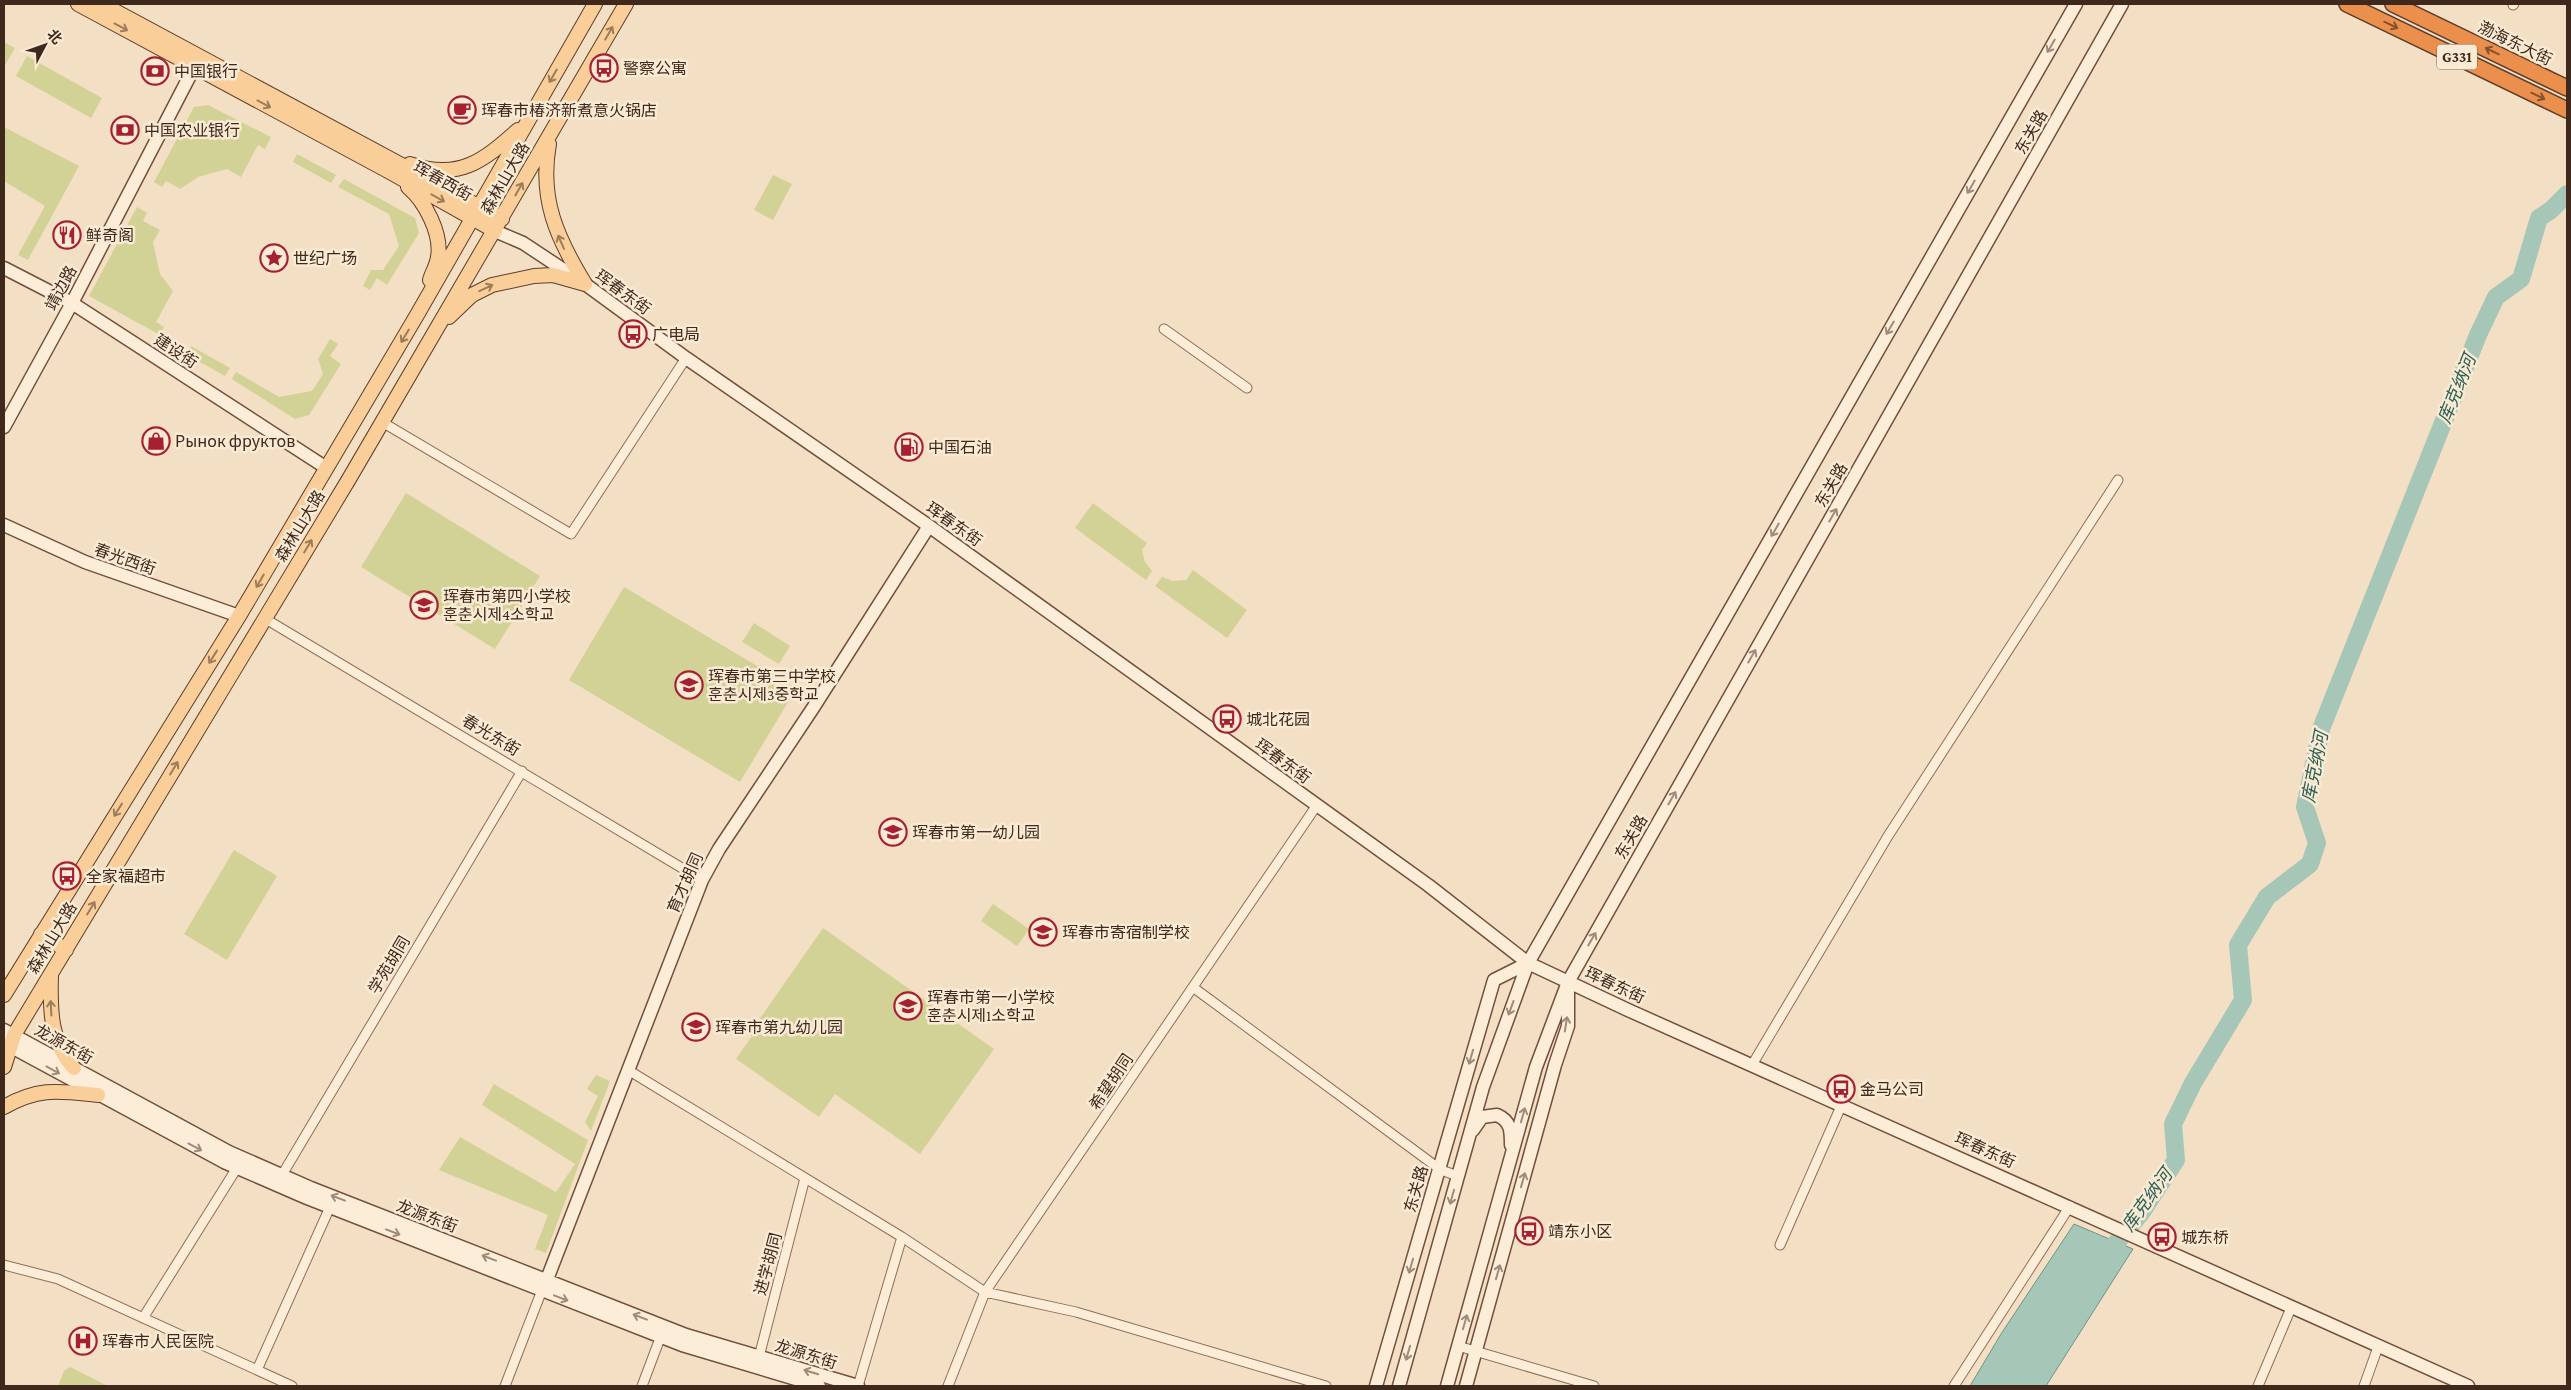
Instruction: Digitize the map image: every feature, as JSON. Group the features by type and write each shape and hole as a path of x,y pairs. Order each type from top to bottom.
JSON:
{"highway":[{"name":"G331","path":"2348,4 2567,110"},
{"name":"渤海东大街","path":"2393,4 2567,88"}],"main road":[{"name":"珲春西街","path":"78,4 198,61 376,152 476,211 523,243"},
{"name":"珲春西街","path":"102,4 390,172 476,211"},
{"name":"森林山大路","path":"4,995 239,616 417,315 595,4"},
{"name":"森林山大路","path":"4,1067 8,1038 51,975 382,422 626,4"},
{"name":"东关路","path":"1399,1386 1492,1058 1528,963 2076,4"},
{"name":"东关路","path":"1447,1386 1536,1067 1568,982 2122,4"},
{"name":"靖边路","path":"4,427 72,303 198,61"},
{"path":"376,152 418,167 450,170 488,157 528,121"},
{"path":"551,133 545,167 546,188 556,231 585,284"},
{"path":"390,172 416,194 428,210 437,244 438,257 417,315"},
{"name":"珲春东街","path":"523,243 585,284 686,358 929,526 1428,885 1528,963 2074,1208 2291,1308 2468,1386"},
{"name":"建设街","path":"4,268 72,303 326,467"},
{"path":"436,330 472,295 492,285 534,276 554,275 585,284"},
{"name":"春光西街","path":"4,525 85,562 239,616"},
{"name":"育才胡同","path":"544,1285 702,880 719,849 813,708 929,526"},
{"path":"41,934 66,950"},
{"path":"4,979 24,962"},
{"name":"东关路","path":"1376,1386 1494,980 1528,963"},
{"path":"51,975 50,1013 62,1056 74,1068"},
{"name":"东关路","path":"1466,1386 1554,1065 1568,1026 1568,982"},
{"name":"龙源东街","path":"8,1038 98,1095 330,1207 544,1285"},
{"name":"龙源东街","path":"8,1038 74,1068 240,1163 282,1175 544,1285 663,1332 818,1386"},
{"path":"4,1107 25,1096 44,1092 98,1095"},
{"path":"1468,1140 1482,1117 1497,1114 1507,1121 1510,1127 1510,1160"},
{"name":"龙源东街","path":"663,1332 759,1356 858,1386"}],"street":[{"path":"1164,329 1247,388"},
{"path":"382,422 571,534 686,358"},
{"path":"1752,1064 1888,836 2118,480"},
{"name":"春光东街","path":"264,618 702,880"},
{"name":"学苑胡同","path":"282,1175 522,771"},
{"name":"希望胡同","path":"948,1386 985,1292 1317,805"},
{"path":"1194,988 1439,1168 1458,1176"},
{"path":"628,1070 902,1237 985,1292 1076,1312 1326,1386"},
{"path":"1780,1245 1842,1104"},
{"path":"143,1318 240,1163"},
{"name":"进学胡同","path":"759,1356 806,1178"},
{"path":"257,1370 330,1207"},
{"path":"1954,1386 2074,1208"},
{"path":"858,1386 902,1237"},
{"path":"4,1265 58,1279 292,1386"},
{"path":"505,1386 544,1285"},
{"path":"2258,1386 2291,1308"},
{"path":"642,1386 663,1332"},
{"path":"1458,1346 1594,1386"},
{"path":"2364,1386 2378,1347"}],"shaded area":[{"path":"4,42 15,48 4,67"},
{"path":"27,56 102,98 91,118 16,76"},
{"path":"208,105 271,137 265,149 258,145 241,177 227,169 198,177 180,189 166,181 162,187 154,182 194,107"},
{"path":"4,127 79,166 28,260 18,255 45,206 4,181"},
{"path":"297,154 336,175 331,183 293,162"},
{"path":"773,175 792,184 773,220 754,210"},
{"path":"344,179 415,218 419,233 387,285 377,278 370,290 363,286 371,270 383,270 399,246 389,214 338,187"},
{"path":"137,207 147,213 143,221 160,230 153,242 160,274 173,291 156,322 164,327 160,335 89,296"},
{"path":"330,339 338,344 330,356 341,364 309,415 295,419 232,379 236,372 279,397 312,391 323,374 318,359"},
{"path":"191,346 230,368 225,376 187,355"},
{"path":"406,493 540,576 495,649 361,567"},
{"path":"1093,503 1147,543 1142,550 1145,562 1152,571 1146,580 1075,528"},
{"path":"1193,570 1247,610 1227,638 1155,586 1162,577 1173,581 1186,580"},
{"path":"624,587 796,689 740,782 569,680"},
{"path":"754,623 790,646 779,664 742,642"},
{"path":"234,850 277,876 227,960 184,934"},
{"path":"993,904 1029,929 1017,946 981,921"},
{"path":"823,928 994,1049 920,1154 835,1094 819,1117 736,1059 752,1036 749,1034"},
{"path":"596,1075 610,1081 591,1131 585,1122 598,1096 587,1089"},
{"path":"494,1084 588,1140 546,1253 535,1249 548,1215 439,1170 460,1137 556,1192 575,1164 482,1105"},
{"path":"2074,1224 2133,1249 2046,1386 1970,1386 2001,1334"},
{"path":"70,1367 108,1386 58,1386 64,1371"}],"waterway":[{"name":"库克纳河","path":"2102,1260 2141,1213 2176,1160 2173,1124 2193,1083 2243,1000 2238,945 2267,897 2310,864 2317,843 2305,807 2321,729 2478,335 2496,297 2521,279 2539,218 2551,210 2567,194"}],"place":[{"name":"警察公寓","path":"604,68"},
{"name":"中国银行","path":"155,71"},
{"name":"珲春市椿济新煮意火锅店","path":"462,110"},
{"name":"中国农业银行","path":"125,130"},
{"name":"鲜奇阁","path":"67,235"},
{"name":"世纪广场","path":"274,258"},
{"name":"广电局","path":"633,334"},
{"name":"Рынок фруктов","path":"156,441"},
{"name":"中国石油","path":"909,447"},
{"name":"珲春市第四小学校 훈춘시제4소학교","path":"424,605"},
{"name":"珲春市第三中学校 훈춘시제3중학교","path":"689,685"},
{"name":"城北花园","path":"1227,719"},
{"name":"珲春市第一幼儿园","path":"893,832"},
{"name":"全家福超市","path":"67,876"},
{"name":"珲春市寄宿制学校","path":"1043,932"},
{"name":"珲春市第一小学校 훈춘시제1소학교","path":"908,1006"},
{"name":"珲春市第九幼儿园","path":"696,1027"},
{"name":"金马公司","path":"1841,1089"},
{"name":"靖东小区","path":"1529,1231"},
{"name":"城东桥","path":"2162,1237"},
{"name":"珲春市人民医院","path":"83,1341"}]}
